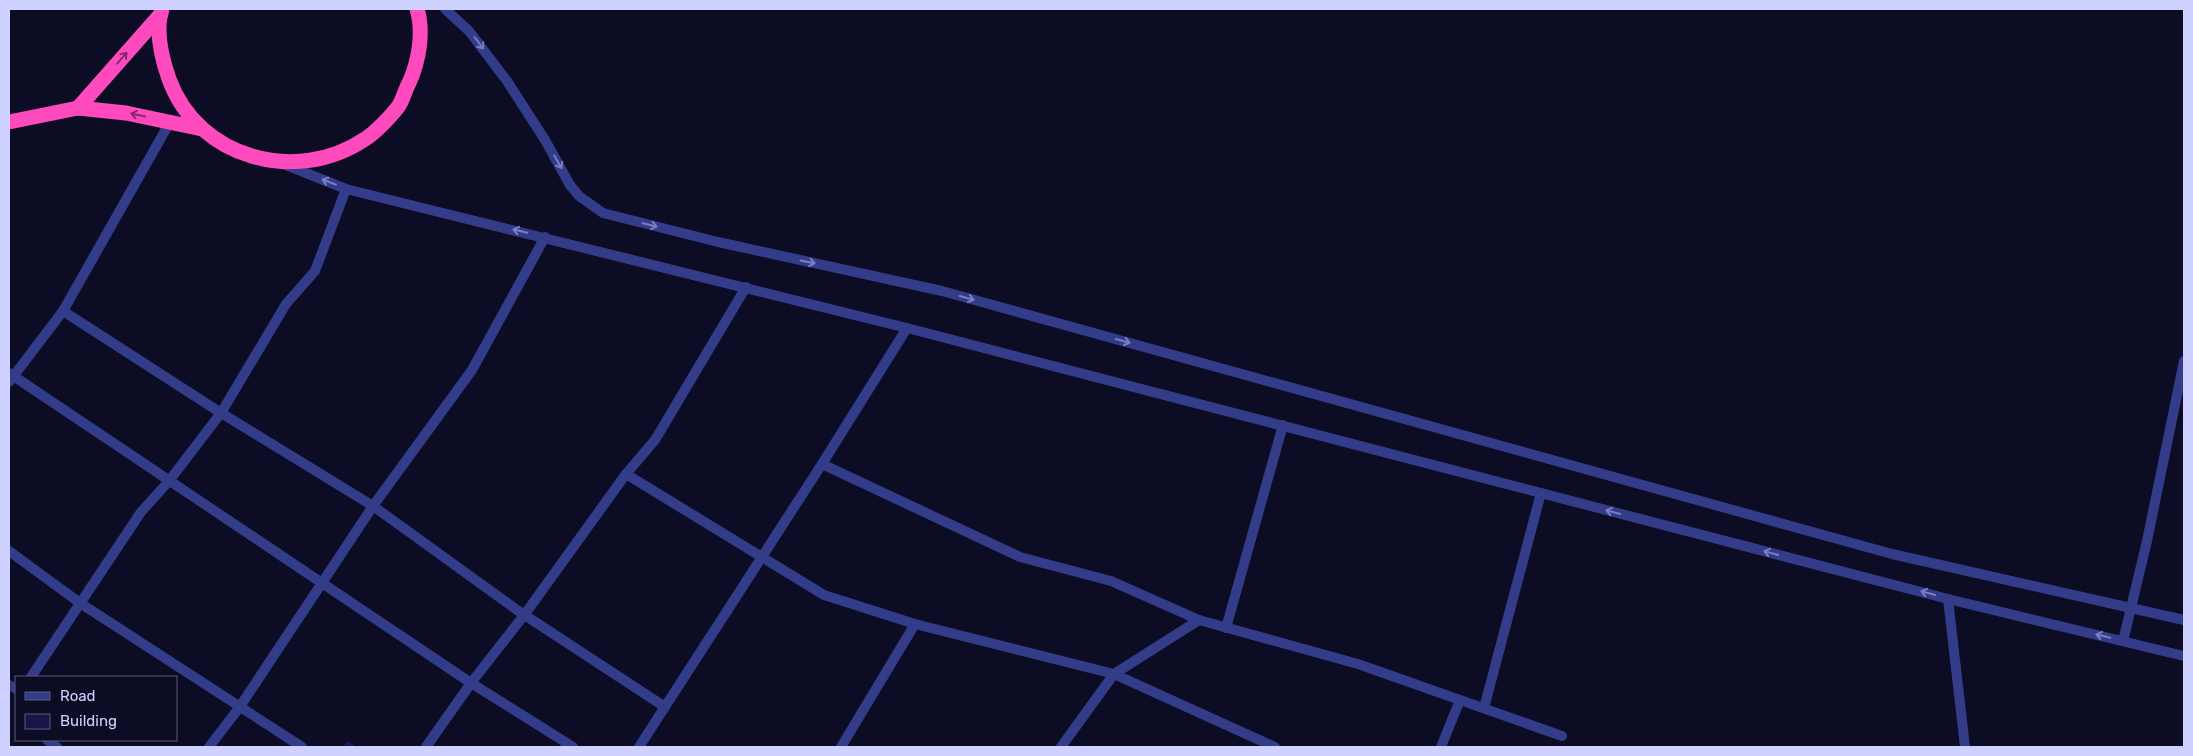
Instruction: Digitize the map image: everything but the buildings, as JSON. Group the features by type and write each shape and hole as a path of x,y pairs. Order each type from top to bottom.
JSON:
{"highway":[{"path":"161,11 161,56 176,96 202,129 238,152 280,163 325,158 366,139 398,107 417,66 420,20 417,9"},
{"path":"78,108 161,11"},
{"path":"9,122 78,108 126,113 202,129"}],"street":[{"path":"445,9 469,31 507,80 545,140 570,185 580,196 603,213 718,242 942,291 1892,554 2184,620"},
{"path":"170,122 63,311 10,377 322,581 471,682 573,747"},
{"path":"280,163 346,189 746,287 1948,598 2184,656"},
{"path":"32,676 141,512 169,481 221,413 286,304 314,271 346,189"},
{"path":"209,747 239,708 373,506 472,370 545,237"},
{"path":"426,747 471,682 525,614 626,474 654,440 746,287"},
{"path":"63,311 221,413 373,506 525,614 665,707"},
{"path":"638,747 822,464 907,328"},
{"path":"2123,641 2147,541 2184,361"},
{"path":"1226,628 1283,425"},
{"path":"822,464 1020,557 1111,581 1199,620 1358,664 1562,736"},
{"path":"626,474 824,595 915,624 1114,674 1275,747"},
{"path":"1484,708 1541,493"},
{"path":"9,552 80,603 239,708 302,747"},
{"path":"1948,598 1965,747"},
{"path":"1061,747 1114,674 1199,620"},
{"path":"841,747 915,624"},
{"path":"1441,747 1460,700"}]}
